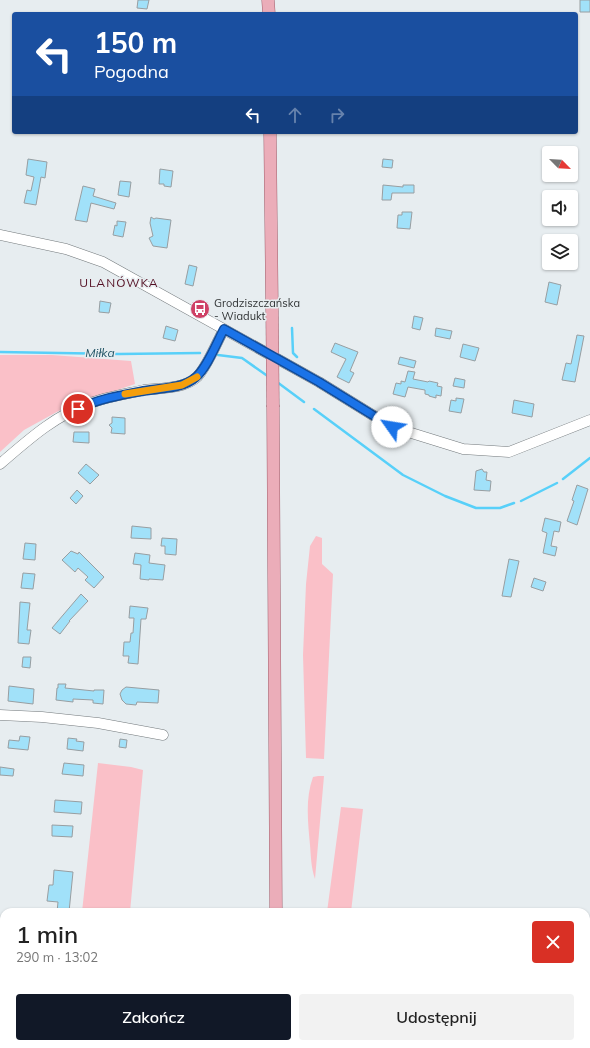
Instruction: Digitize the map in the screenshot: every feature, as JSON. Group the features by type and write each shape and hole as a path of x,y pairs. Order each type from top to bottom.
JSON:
{"main road":[{"path":"268,0 268,12"},
{"path":"270,134 276,908"}],"street":[{"path":"0,235 66,250 103,262 319,382 392,427 464,450 509,452 590,420"},
{"path":"0,464 58,418 88,404 144,391 182,385 191,381 197,377 203,369 224,329"},
{"path":"0,715 42,717 98,723 163,734"}],"shaded area":[{"path":"0,355 52,355 131,361 135,384 64,408 24,430 0,452"},
{"path":"316,536 322,538 322,564 333,574 324,759 306,758 303,655 306,584 310,546"},
{"path":"98,763 143,770 130,908 82,908"},
{"path":"324,776 315,879 311,862 308,828 308,802 310,785 313,777"},
{"path":"341,807 363,809 351,908 328,908"}],"building":[{"path":"138,0 149,0 147,9 137,8"},
{"path":"580,0 590,0 590,12 580,12"},
{"path":"28,159 47,162 45,178 41,177 36,205 24,203 27,190 31,191 34,177 26,175"},
{"path":"383,159 393,160 392,168 382,167"},
{"path":"160,169 173,171 171,187 164,186 164,184 159,184"},
{"path":"120,181 131,182 129,197 118,195"},
{"path":"383,185 403,187 403,185 414,185 414,193 392,193 391,200 382,200"},
{"path":"83,186 95,189 93,196 116,203 114,209 91,203 87,222 75,220"},
{"path":"402,212 412,212 410,229 397,228 398,215 402,215"},
{"path":"151,217 154,219 171,220 167,248 153,246 149,238 153,236 150,223"},
{"path":"117,221 126,222 123,237 113,235 115,225 117,226"},
{"path":"189,265 197,267 193,286 185,284"},
{"path":"549,282 561,285 557,305 545,302"},
{"path":"100,301 111,303 109,313 99,312"},
{"path":"414,316 423,318 420,330 412,328"},
{"path":"166,326 178,330 175,341 163,338"},
{"path":"436,328 452,331 450,339 435,336"},
{"path":"577,335 584,336 575,382 562,380 566,363 571,364"},
{"path":"335,343 358,352 350,371 354,373 349,383 337,377 346,359 331,352"},
{"path":"463,344 479,348 475,361 460,357"},
{"path":"400,357 416,361 414,368 398,364"},
{"path":"408,371 415,372 413,379 438,383 437,386 442,387 441,396 436,395 436,398 425,394 425,390 408,387 405,397 393,394 396,383 401,384 401,381 405,382"},
{"path":"455,378 465,380 464,388 453,386"},
{"path":"456,398 464,399 461,413 449,411 451,400 456,401"},
{"path":"514,400 534,404 532,417 512,413"},
{"path":"112,417 125,418 125,434 111,433 112,428 109,425 112,423"},
{"path":"74,432 89,432 89,443 73,442"},
{"path":"86,464 99,475 90,484 78,473"},
{"path":"482,469 484,472 487,472 486,480 491,481 490,491 474,490 476,471"},
{"path":"577,485 588,489 577,525 567,521 574,501 572,500"},
{"path":"77,490 83,496 76,504 70,498"},
{"path":"545,518 561,522 559,532 554,531 551,546 557,547 555,556 543,553 547,533 542,531"},
{"path":"132,526 151,528 151,539 131,538"},
{"path":"162,538 177,539 176,555 165,554 165,546 161,546"},
{"path":"25,543 36,544 35,560 23,559"},
{"path":"71,551 78,554 79,552 104,577 94,588 85,580 88,577 78,568 75,572 62,560"},
{"path":"135,553 150,555 149,563 165,565 163,580 140,579 141,565 133,564"},
{"path":"509,559 519,561 511,597 502,596"},
{"path":"23,573 35,574 33,589 21,588"},
{"path":"534,578 546,582 543,591 531,587"},
{"path":"81,594 88,601 69,621 60,634 52,628"},
{"path":"20,602 30,603 27,630 31,630 29,644 18,643"},
{"path":"130,606 148,608 146,619 141,619 138,664 128,663 129,656 123,656 124,642 130,642 131,633 133,633 134,618 129,618"},
{"path":"23,657 31,657 30,668 22,667"},
{"path":"58,684 66,684 65,688 94,691 104,690 103,704 93,703 93,700 73,699 73,702 56,700"},
{"path":"9,686 34,689 33,704 8,701"},
{"path":"126,687 159,690 158,703 137,702 136,705 126,704 122,700 120,694"},
{"path":"20,736 30,737 28,750 8,748 9,740 19,741"},
{"path":"68,738 77,739 76,741 84,742 83,751 67,749"},
{"path":"120,739 127,740 126,748 119,747"},
{"path":"64,763 84,765 83,776 62,774"},
{"path":"0,767 14,769 13,776 0,775"},
{"path":"55,800 82,802 81,814 54,812"},
{"path":"52,825 73,826 72,837 52,836"},
{"path":"54,870 73,872 69,908 57,908 58,902 47,901 49,885 53,885"}],"waterway":[{"path":"292,328 293,353 297,357"},
{"name":"Miłka","path":"0,352 119,354 200,353"},
{"path":"218,355 242,358 269,377"},
{"path":"277,382 304,402"},
{"path":"314,409 403,475 445,496 476,508 500,508 514,503"},
{"path":"563,479 590,458"},
{"path":"521,501 557,483"}],"slow traffic":[{"path":"125,394 182,385 197,377"}],"place":[{"name":"Grodziszczańska - Wiadukt","path":"200,309"}],"district":[{"name":"ULANÓWKA","path":"119,282"}],"route":[{"path":"78,409 88,404 115,396 182,385 191,381 197,377 203,369 224,329 319,382 392,427"}]}
